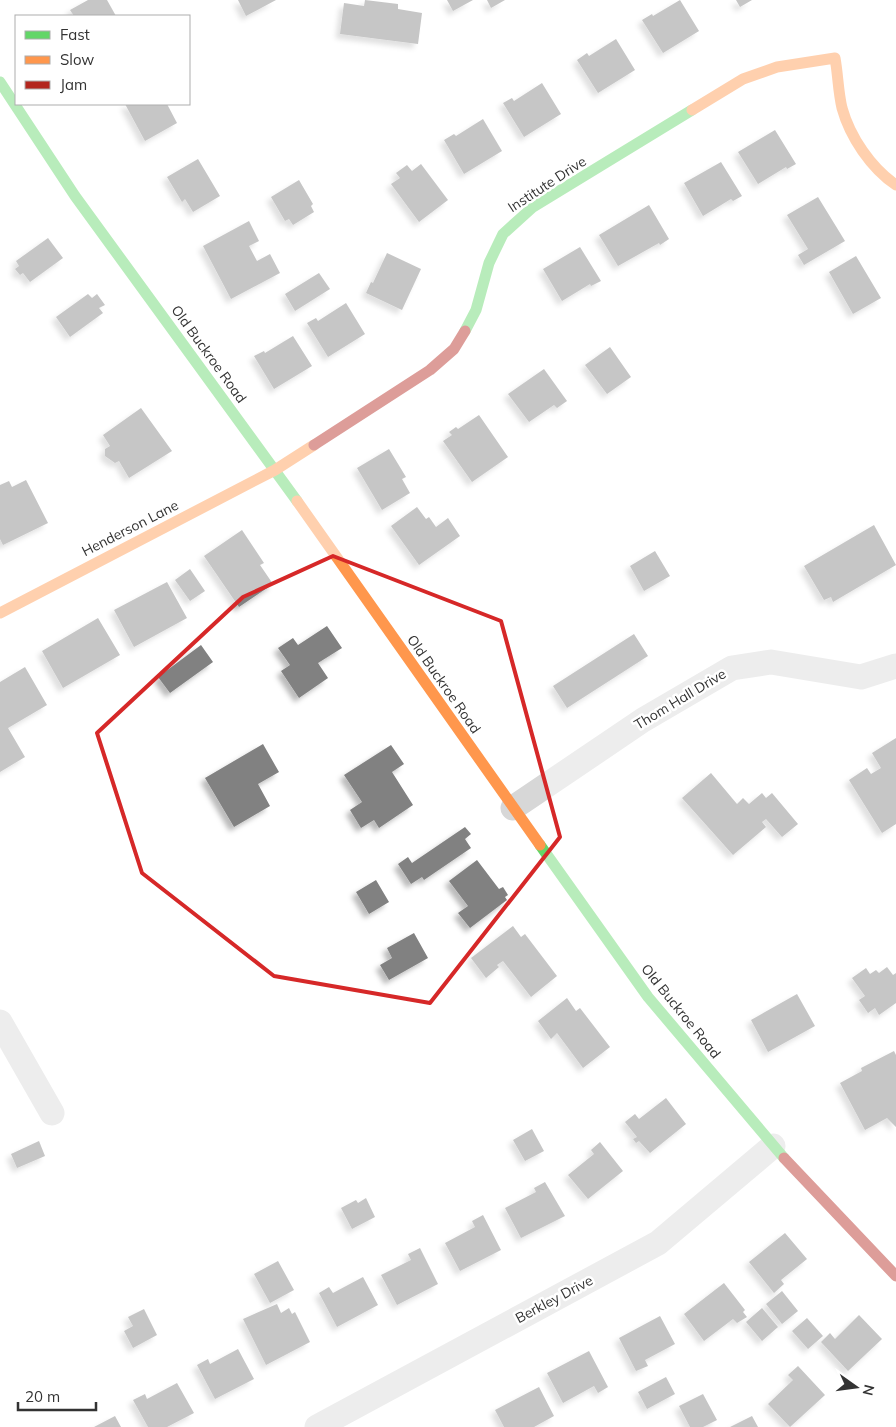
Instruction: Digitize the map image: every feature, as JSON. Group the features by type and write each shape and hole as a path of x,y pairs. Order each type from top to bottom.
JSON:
{"street":[{"name":"Institute Drive","path":"275,470 430,370 454,349 476,310 495,247 512,224 528,211 743,79 777,67 835,58 842,108 846,120 879,172 896,185"},
{"name":"Old Buckroe Road","path":"0,82 15,105"},
{"name":"Old Buckroe Road","path":"15,105 75,196 275,470 648,997 773,1146 896,1276"},
{"name":"Henderson Lane","path":"0,613 275,470"},
{"name":"Thom Hall Drive","path":"514,808 643,720 732,668 771,662 860,677 896,666"},
{"path":"0,1022 52,1113"},
{"name":"Berkley Drive","path":"317,1427 658,1243 773,1146"}],"highlighted area":[{"path":"333,556 501,621 560,837 430,1003 274,976 142,873 97,733 243,597"}],"building":[{"path":"88,0 107,0 115,15 73,15 70,10"},
{"path":"238,0 276,0 246,16"},
{"path":"365,0 398,4 398,9 422,13 418,44 340,34 344,3 364,6"},
{"path":"447,0 473,0 453,11"},
{"path":"487,0 505,0 491,8"},
{"path":"680,0 699,31 663,53 642,20 652,14 653,16"},
{"path":"736,0 752,0 740,7"},
{"path":"616,39 635,70 598,93 577,60 587,53 589,56"},
{"path":"542,83 561,114 524,137 503,103 512,98 514,101"},
{"path":"126,105 168,105 177,123 145,141"},
{"path":"483,119 502,151 464,174 444,140 454,134 456,136"},
{"path":"775,130 796,164 787,169 786,167 758,184 738,152"},
{"path":"198,159 220,196 193,212 185,199 182,202 167,177"},
{"path":"721,162 742,196 733,201 731,199 703,216 684,183"},
{"path":"421,164 448,200 419,222 391,184 400,178 396,173 407,165 412,171"},
{"path":"299,180 313,204 311,206 314,212 293,225 289,219 285,221 271,197"},
{"path":"818,197 845,241 804,265 798,255 808,249 787,215"},
{"path":"649,205 669,239 618,266 599,235"},
{"path":"249,221 259,241 249,246 257,261 270,254 280,273 231,299 203,246"},
{"path":"48,238 63,258 30,282 23,273 20,275 15,269 19,266 16,261"},
{"path":"580,247 601,281 591,286 590,284 562,301 543,269"},
{"path":"387,253 421,269 402,310 366,293 371,282 373,283"},
{"path":"856,256 881,298 853,314 829,272"},
{"path":"319,273 330,289 295,311 285,294"},
{"path":"88,294 92,298 97,294 105,305 99,308 103,313 70,337 56,317"},
{"path":"346,303 365,334 328,357 307,323 316,318 318,321"},
{"path":"293,336 312,366 274,389 254,356 264,351 265,353"},
{"path":"610,347 631,377 607,394 585,365"},
{"path":"544,369 567,401 557,408 554,405 529,422 508,394"},
{"path":"141,408 172,451 129,478 119,461 115,463 105,456 105,449 110,446 103,435"},
{"path":"479,415 508,457 472,482 443,441 452,435 449,432 456,427 458,429"},
{"path":"389,449 406,477 402,479 410,493 382,510 357,468"},
{"path":"26,480 48,523 3,545 0,539 0,485 9,481 12,487"},
{"path":"417,507 426,519 429,517 436,527 448,518 460,536 419,565 391,526"},
{"path":"874,525 896,565 833,602 831,597 824,600 804,566"},
{"path":"242,530 264,563 260,565 273,584 239,607 204,556"},
{"path":"655,551 670,576 644,591 630,566"},
{"path":"190,569 205,591 190,601 175,580"},
{"path":"167,582 187,618 134,647 114,610"},
{"path":"98,618 120,655 63,688 42,651"},
{"path":"327,626 342,648 318,663 328,678 299,698 281,671 290,665 278,648 293,638 298,645"},
{"path":"634,634 648,656 567,708 553,686"},
{"path":"201,645 213,662 170,693 158,677"},
{"path":"25,667 47,705 8,728 25,757 0,772 0,682"},
{"path":"896,738 896,824 882,833 849,780 867,768 871,774 881,768 872,753"},
{"path":"263,744 279,772 258,784 270,806 234,827 205,778"},
{"path":"391,745 404,764 392,772 413,805 379,828 374,820 361,828 350,810 362,802 344,775"},
{"path":"711,773 737,804 743,798 749,804 762,793 766,798 772,793 798,824 782,837 766,819 762,822 766,827 733,855 682,798"},
{"path":"465,827 471,834 465,839 471,848 424,880 422,877 411,884 398,864 408,857 412,863"},
{"path":"477,860 499,889 503,887 508,895 505,897 507,900 470,928 458,913 468,906 449,881"},
{"path":"376,880 389,902 369,914 356,892"},
{"path":"513,926 521,937 525,934 557,976 531,997 503,961 486,978 471,958"},
{"path":"414,933 428,958 389,980 380,965 392,958 387,948"},
{"path":"887,967 893,975 896,973 896,1003 879,1015 875,1008 868,1013 859,1000 865,996 852,978 866,968 870,974 876,970 879,973"},
{"path":"797,994 815,1026 768,1052 751,1020"},
{"path":"567,998 576,1011 580,1008 610,1047 583,1068 557,1033 551,1039 538,1021"},
{"path":"894,1051 896,1055 896,1127 887,1118 865,1130 840,1083 862,1071 861,1068"},
{"path":"666,1098 686,1124 650,1153 639,1141 636,1143 633,1139 637,1137 625,1122 635,1114 639,1119"},
{"path":"532,1129 544,1151 525,1161 513,1140"},
{"path":"39,1141 45,1156 17,1168 11,1154"},
{"path":"600,1142 623,1171 588,1199 568,1175 594,1154 591,1150"},
{"path":"545,1182 565,1216 521,1238 505,1208 536,1192 534,1188"},
{"path":"366,1198 375,1217 352,1229 341,1208 356,1200 358,1203"},
{"path":"483,1215 501,1250 460,1271 445,1243 475,1227 472,1221"},
{"path":"785,1233 807,1259 781,1280 784,1284 774,1293 749,1262"},
{"path":"420,1248 438,1284 397,1305 381,1275 411,1260 408,1254"},
{"path":"278,1261 294,1290 270,1303 254,1274"},
{"path":"363,1277 378,1305 337,1327 319,1293 329,1287 333,1293"},
{"path":"724,1283 745,1310 743,1312 747,1317 737,1323 733,1319 704,1341 684,1314"},
{"path":"782,1291 798,1311 782,1324 766,1304"},
{"path":"277,1304 281,1313 289,1308 292,1314 295,1312 310,1342 266,1365 243,1319"},
{"path":"762,1308 778,1327 762,1341 746,1322"},
{"path":"144,1309 157,1335 133,1348 124,1331 133,1326 128,1317"},
{"path":"859,1315 882,1339 848,1371 821,1342 830,1333 835,1339"},
{"path":"660,1316 675,1344 645,1360 648,1366 636,1371 619,1338"},
{"path":"807,1318 823,1336 808,1349 792,1331"},
{"path":"238,1349 254,1379 215,1399 197,1365 208,1359 210,1364"},
{"path":"589,1351 608,1387 598,1393 594,1386 563,1403 547,1373"},
{"path":"798,1366 825,1395 790,1427 768,1404 793,1380 788,1375"},
{"path":"666,1377 675,1394 647,1409 638,1392"},
{"path":"177,1383 194,1413 167,1427 148,1427 133,1400 145,1394 147,1399"},
{"path":"539,1387 554,1416 534,1427 504,1427 495,1410"},
{"path":"703,1394 717,1420 703,1427 690,1427 679,1406"},
{"path":"115,1416 121,1427 94,1427"},
{"path":"752,1416 758,1427 730,1427"}],"traffic: fast":[{"path":"0,82 15,105"},
{"path":"15,105 75,196 297,501"},
{"path":"465,331 476,310 489,263 503,234 533,207 692,110"},
{"path":"540,845 648,997 784,1158"}],"traffic: slow":[{"path":"692,110 743,79 777,67 835,58 842,108 850,130 870,161 896,185"},
{"path":"0,613 275,470 314,445"},
{"path":"297,501 540,845"}],"traffic: jam":[{"path":"314,445 430,370 454,349 465,331"},
{"path":"784,1158 896,1276"}]}
